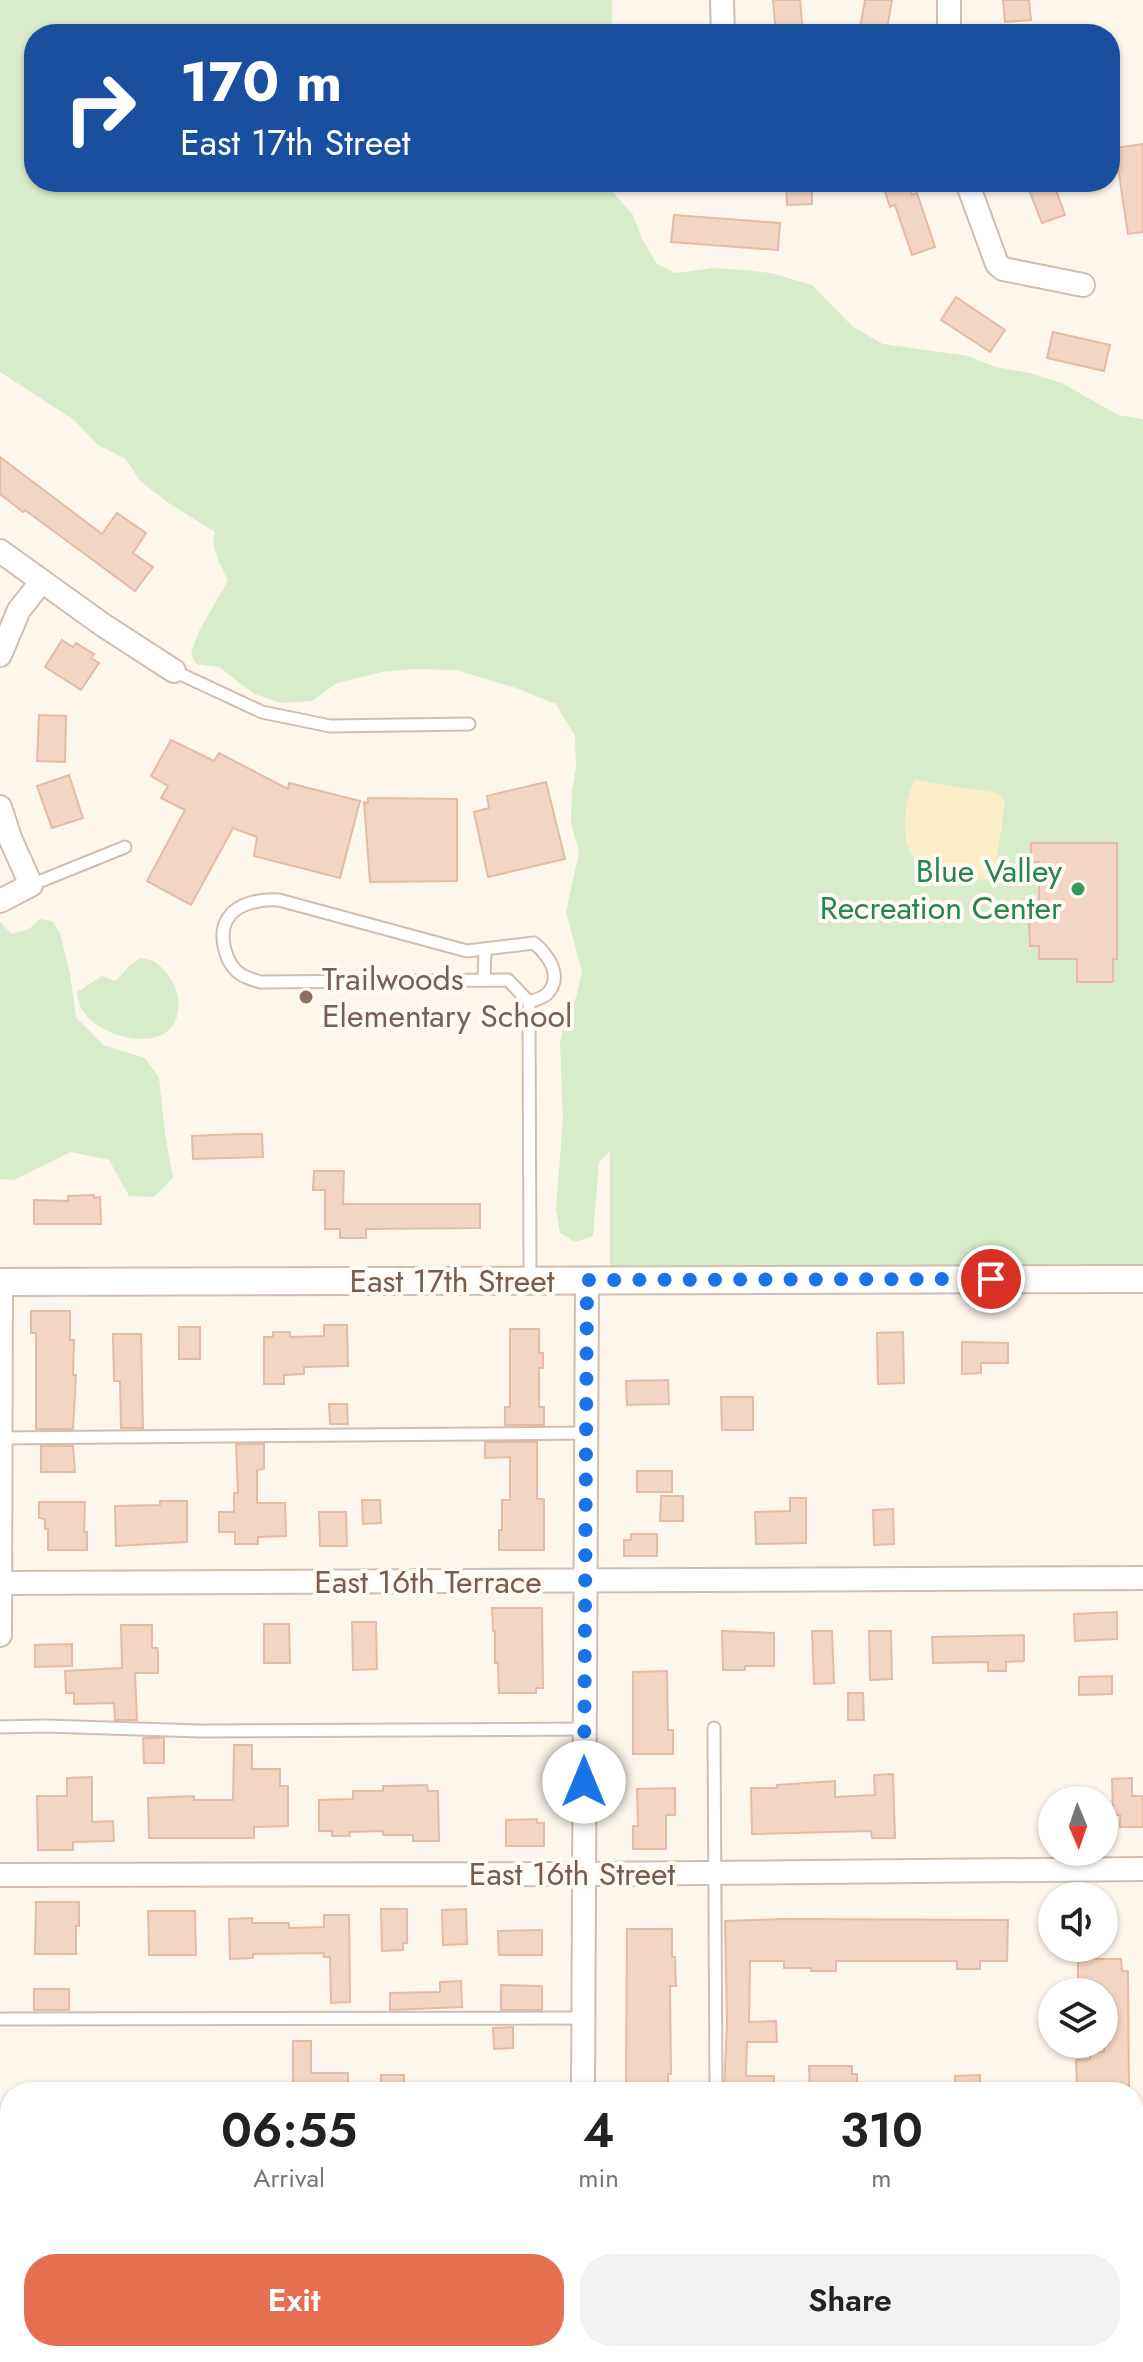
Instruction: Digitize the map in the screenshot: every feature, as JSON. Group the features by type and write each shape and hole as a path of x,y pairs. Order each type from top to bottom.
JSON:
{"street":[{"path":"722,0 723,24"},
{"path":"949,0 949,24"},
{"path":"971,192 997,264 1003,269 1083,285"},
{"path":"0,551 174,671"},
{"path":"0,655 19,610 42,581"},
{"path":"0,807 31,885 0,901"},
{"name":"East 17th Street","path":"0,1282 1143,1279"},
{"path":"583,2082 587,1280"},
{"path":"0,1282 0,1635"},
{"name":"East 16th Terrace","path":"0,1583 1143,1578"},
{"name":"East 16th Street","path":"0,1875 1143,1869"}],"lane":[{"path":"174,671 262,712 330,726 469,724"},
{"path":"31,885 125,847"},
{"path":"529,1002 546,995 553,984 554,968 547,954 534,943 467,951 279,900 264,899 244,905 228,918 223,935 227,958 233,966 240,974 260,982 508,980 529,1002 530,1280"},
{"path":"484,980 485,951"},
{"path":"0,1438 586,1433"},
{"path":"0,1727 200,1731 584,1729"},
{"path":"714,1728 716,2082"},
{"path":"0,2019 583,2018"}],"green space":[{"path":"0,0 612,0 612,24 24,24 24,192 613,192 633,215 642,239 657,264 676,273 712,268 745,270 771,273 812,285 853,327 883,344 968,356 996,367 1030,373 1062,383 1118,415 1143,419 1143,1268 610,1272 610,1151 599,1162 593,1236 575,1242 560,1233 556,1209 563,1118 560,1043 582,972 566,912 579,852 571,822 576,768 575,736 556,704 456,670 414,669 382,672 337,683 312,701 281,703 254,694 219,667 196,664 191,653 200,629 228,581 215,550 215,532 139,480 126,459 98,445 74,420 0,372"},
{"path":"40,919 52,921 60,933 76,1017 103,1045 145,1058 159,1078 173,1178 154,1197 129,1196 109,1160 71,1152 14,1180 0,1179 0,922 12,934 29,929"},
{"path":"141,958 154,962 167,974 177,993 178,1010 173,1026 167,1032 149,1038 128,1038 106,1030 88,1018 79,1003 77,992 102,976 115,981"}],"sand":[{"path":"914,780 998,793 1005,802 994,879 951,879 933,874 920,865 907,842 905,827"}],"building":[{"path":"773,0 800,0 802,24 775,24"},
{"path":"865,0 892,0 888,24 861,24"},
{"path":"1003,0 1029,0 1031,20 1005,22"},
{"path":"1143,144 1143,232 1128,234 1120,181 1120,147"},
{"path":"786,192 812,192 812,204 787,205"},
{"path":"885,192 917,193 935,247 912,255 895,205 890,207"},
{"path":"1030,192 1057,192 1065,215 1042,223"},
{"path":"674,215 780,223 778,250 671,242"},
{"path":"956,297 1005,330 990,352 941,320"},
{"path":"1053,332 1110,345 1104,371 1047,358"},
{"path":"0,457 102,534 117,513 146,533 133,553 153,567 135,591 0,494"},
{"path":"62,640 73,647 76,643 94,654 91,658 99,663 81,690 45,667"},
{"path":"39,715 66,716 65,762 37,761"},
{"path":"171,740 214,761 219,753 288,789 289,783 360,801 340,878 254,856 257,837 233,828 191,905 147,881 185,810 161,798 168,786 151,776"},
{"path":"69,775 83,818 52,828 37,786"},
{"path":"546,782 565,859 488,877 474,812 489,808 487,796"},
{"path":"368,798 457,799 457,881 370,882 364,802 368,803"},
{"name":"Blue Valley Recreation Center","path":"1031,843 1117,843 1117,959 1113,959 1113,982 1077,982 1077,959 1039,959 1039,946 1030,946 1029,917 1039,917 1039,862 1031,862"},
{"path":"262,1134 263,1157 193,1159 192,1136"},
{"path":"314,1171 344,1171 343,1204 480,1204 480,1228 366,1229 366,1238 340,1238 340,1229 325,1229 325,1190 313,1190"},
{"path":"94,1195 94,1198 100,1197 101,1224 34,1224 34,1200 68,1201 68,1196"},
{"path":"31,1311 70,1311 70,1340 74,1340 73,1375 76,1375 73,1429 36,1429 36,1333 31,1333"},
{"path":"324,1325 347,1325 348,1366 304,1367 304,1374 284,1375 284,1384 264,1384 264,1337 273,1337 273,1332 290,1332 290,1337 324,1336"},
{"path":"179,1327 200,1327 200,1359 179,1359"},
{"path":"510,1329 539,1329 539,1353 543,1353 543,1368 539,1368 539,1407 544,1407 544,1425 505,1425 505,1407 510,1407"},
{"path":"903,1332 904,1383 878,1384 877,1333"},
{"path":"113,1334 141,1334 143,1428 121,1428 120,1381 114,1381"},
{"path":"962,1342 1008,1343 1008,1363 981,1363 981,1373 962,1374"},
{"path":"668,1380 669,1404 627,1405 626,1381"},
{"path":"721,1397 753,1397 753,1430 722,1430"},
{"path":"329,1404 347,1404 348,1424 330,1424"},
{"path":"485,1442 537,1442 537,1499 544,1499 544,1550 499,1550 502,1500 510,1500 510,1457 485,1458"},
{"path":"236,1444 264,1444 264,1469 257,1470 257,1503 285,1503 286,1536 258,1537 258,1544 235,1544 235,1532 219,1532 219,1512 234,1512 234,1493 238,1493"},
{"path":"41,1446 73,1446 75,1472 41,1472"},
{"path":"637,1471 672,1471 672,1492 637,1492"},
{"path":"661,1496 683,1496 683,1521 660,1521"},
{"path":"790,1498 806,1498 806,1543 756,1544 755,1512 790,1511"},
{"path":"362,1500 380,1500 381,1523 363,1524"},
{"path":"160,1501 187,1501 187,1542 116,1546 115,1506 160,1505"},
{"path":"39,1502 85,1502 87,1550 48,1550 48,1529 45,1529 45,1519 39,1518"},
{"path":"893,1509 894,1544 874,1545 873,1510"},
{"path":"319,1512 346,1512 347,1546 320,1546"},
{"path":"631,1534 657,1534 657,1556 624,1556 624,1540 631,1540"},
{"path":"492,1608 542,1608 543,1688 536,1688 536,1693 499,1693"},
{"path":"1117,1612 1117,1639 1075,1641 1074,1614"},
{"path":"352,1622 376,1622 377,1669 353,1670"},
{"path":"264,1624 289,1624 290,1663 264,1663"},
{"path":"121,1625 152,1625 152,1648 157,1648 158,1652 158,1673 135,1673 137,1720 115,1720 114,1703 74,1704 74,1693 66,1693 65,1671 122,1668"},
{"path":"722,1631 774,1633 774,1666 723,1670"},
{"path":"812,1631 832,1631 834,1683 814,1684"},
{"path":"869,1631 891,1631 892,1679 870,1680"},
{"path":"1024,1635 1024,1661 1006,1662 1006,1671 988,1671 988,1662 933,1663 932,1637"},
{"path":"72,1644 72,1666 35,1667 35,1645"},
{"path":"667,1671 668,1730 673,1730 673,1754 633,1754 633,1672"},
{"path":"1112,1676 1112,1694 1079,1695 1079,1677"},
{"path":"848,1693 863,1693 864,1720 848,1720"},
{"path":"143,1738 164,1738 164,1763 144,1763"},
{"path":"234,1745 252,1745 252,1769 280,1769 280,1786 288,1786 288,1826 254,1827 254,1838 149,1838 148,1798 194,1796 194,1800 233,1800"},
{"path":"893,1774 895,1838 872,1838 871,1831 752,1834 751,1788 835,1781 835,1797 875,1795 874,1775"},
{"path":"92,1777 92,1822 113,1821 114,1841 73,1842 73,1850 38,1850 37,1796 67,1796 67,1778"},
{"path":"1132,1778 1132,1796 1143,1796 1143,1827 1120,1827 1118,1786 1112,1786 1112,1779"},
{"path":"427,1785 428,1791 438,1791 439,1841 413,1841 413,1835 383,1835 383,1831 332,1836 332,1831 319,1831 319,1800 353,1799 353,1791 383,1791 383,1786"},
{"path":"675,1788 675,1815 666,1815 666,1849 633,1849 633,1826 638,1826 637,1789"},
{"path":"537,1819 537,1823 544,1823 544,1846 506,1846 506,1820"},
{"path":"36,1902 79,1902 76,1954 35,1954"},
{"path":"381,1909 407,1909 407,1943 403,1943 403,1950 382,1951"},
{"path":"466,1909 467,1944 443,1945 442,1910"},
{"path":"148,1911 195,1911 196,1955 149,1955"},
{"path":"324,1915 349,1915 350,2002 331,2003 330,1957 324,1957 324,1953 253,1954 253,1958 230,1959 229,1919 252,1918 252,1923 289,1923 289,1928 324,1927"},
{"path":"1008,1920 1007,1961 980,1961 980,1969 957,1969 957,1961 836,1961 836,1971 811,1971 811,1968 784,1968 784,1961 750,1961 749,2022 776,2021 777,2042 747,2042 746,2076 774,2076 774,2082 724,2082 725,1921"},
{"path":"627,1929 672,1929 676,1986 670,1986 671,2074 668,2074 668,2082 626,2082"},
{"path":"542,1930 542,1955 499,1955 498,1931"},
{"path":"1121,1959 1122,1971 1128,1971 1129,2082 1077,2082 1076,2060 1118,2058 1118,1978 1078,1978 1078,1962 1118,1962"},
{"path":"461,1981 462,2007 390,2010 390,1993 440,1992 440,1982"},
{"path":"501,1985 542,1986 542,2010 501,2010"},
{"path":"34,1989 69,1989 69,2010 34,2010"},
{"path":"513,2027 513,2048 494,2049 493,2028"},
{"path":"293,2041 311,2041 311,2073 348,2073 348,2082 293,2082"},
{"path":"809,2066 852,2066 852,2074 857,2074 857,2082 810,2082"},
{"path":"381,2075 404,2075 404,2082 381,2082"},
{"path":"980,2075 980,2082 955,2082 955,2076"}],"place":[{"name":"Blue Valley Recreation Center","path":"1078,889"},
{"name":"Trailwoods Elementary School","path":"306,997"}],"route":[{"path":"584,1782 587,1280 991,1279"}]}
